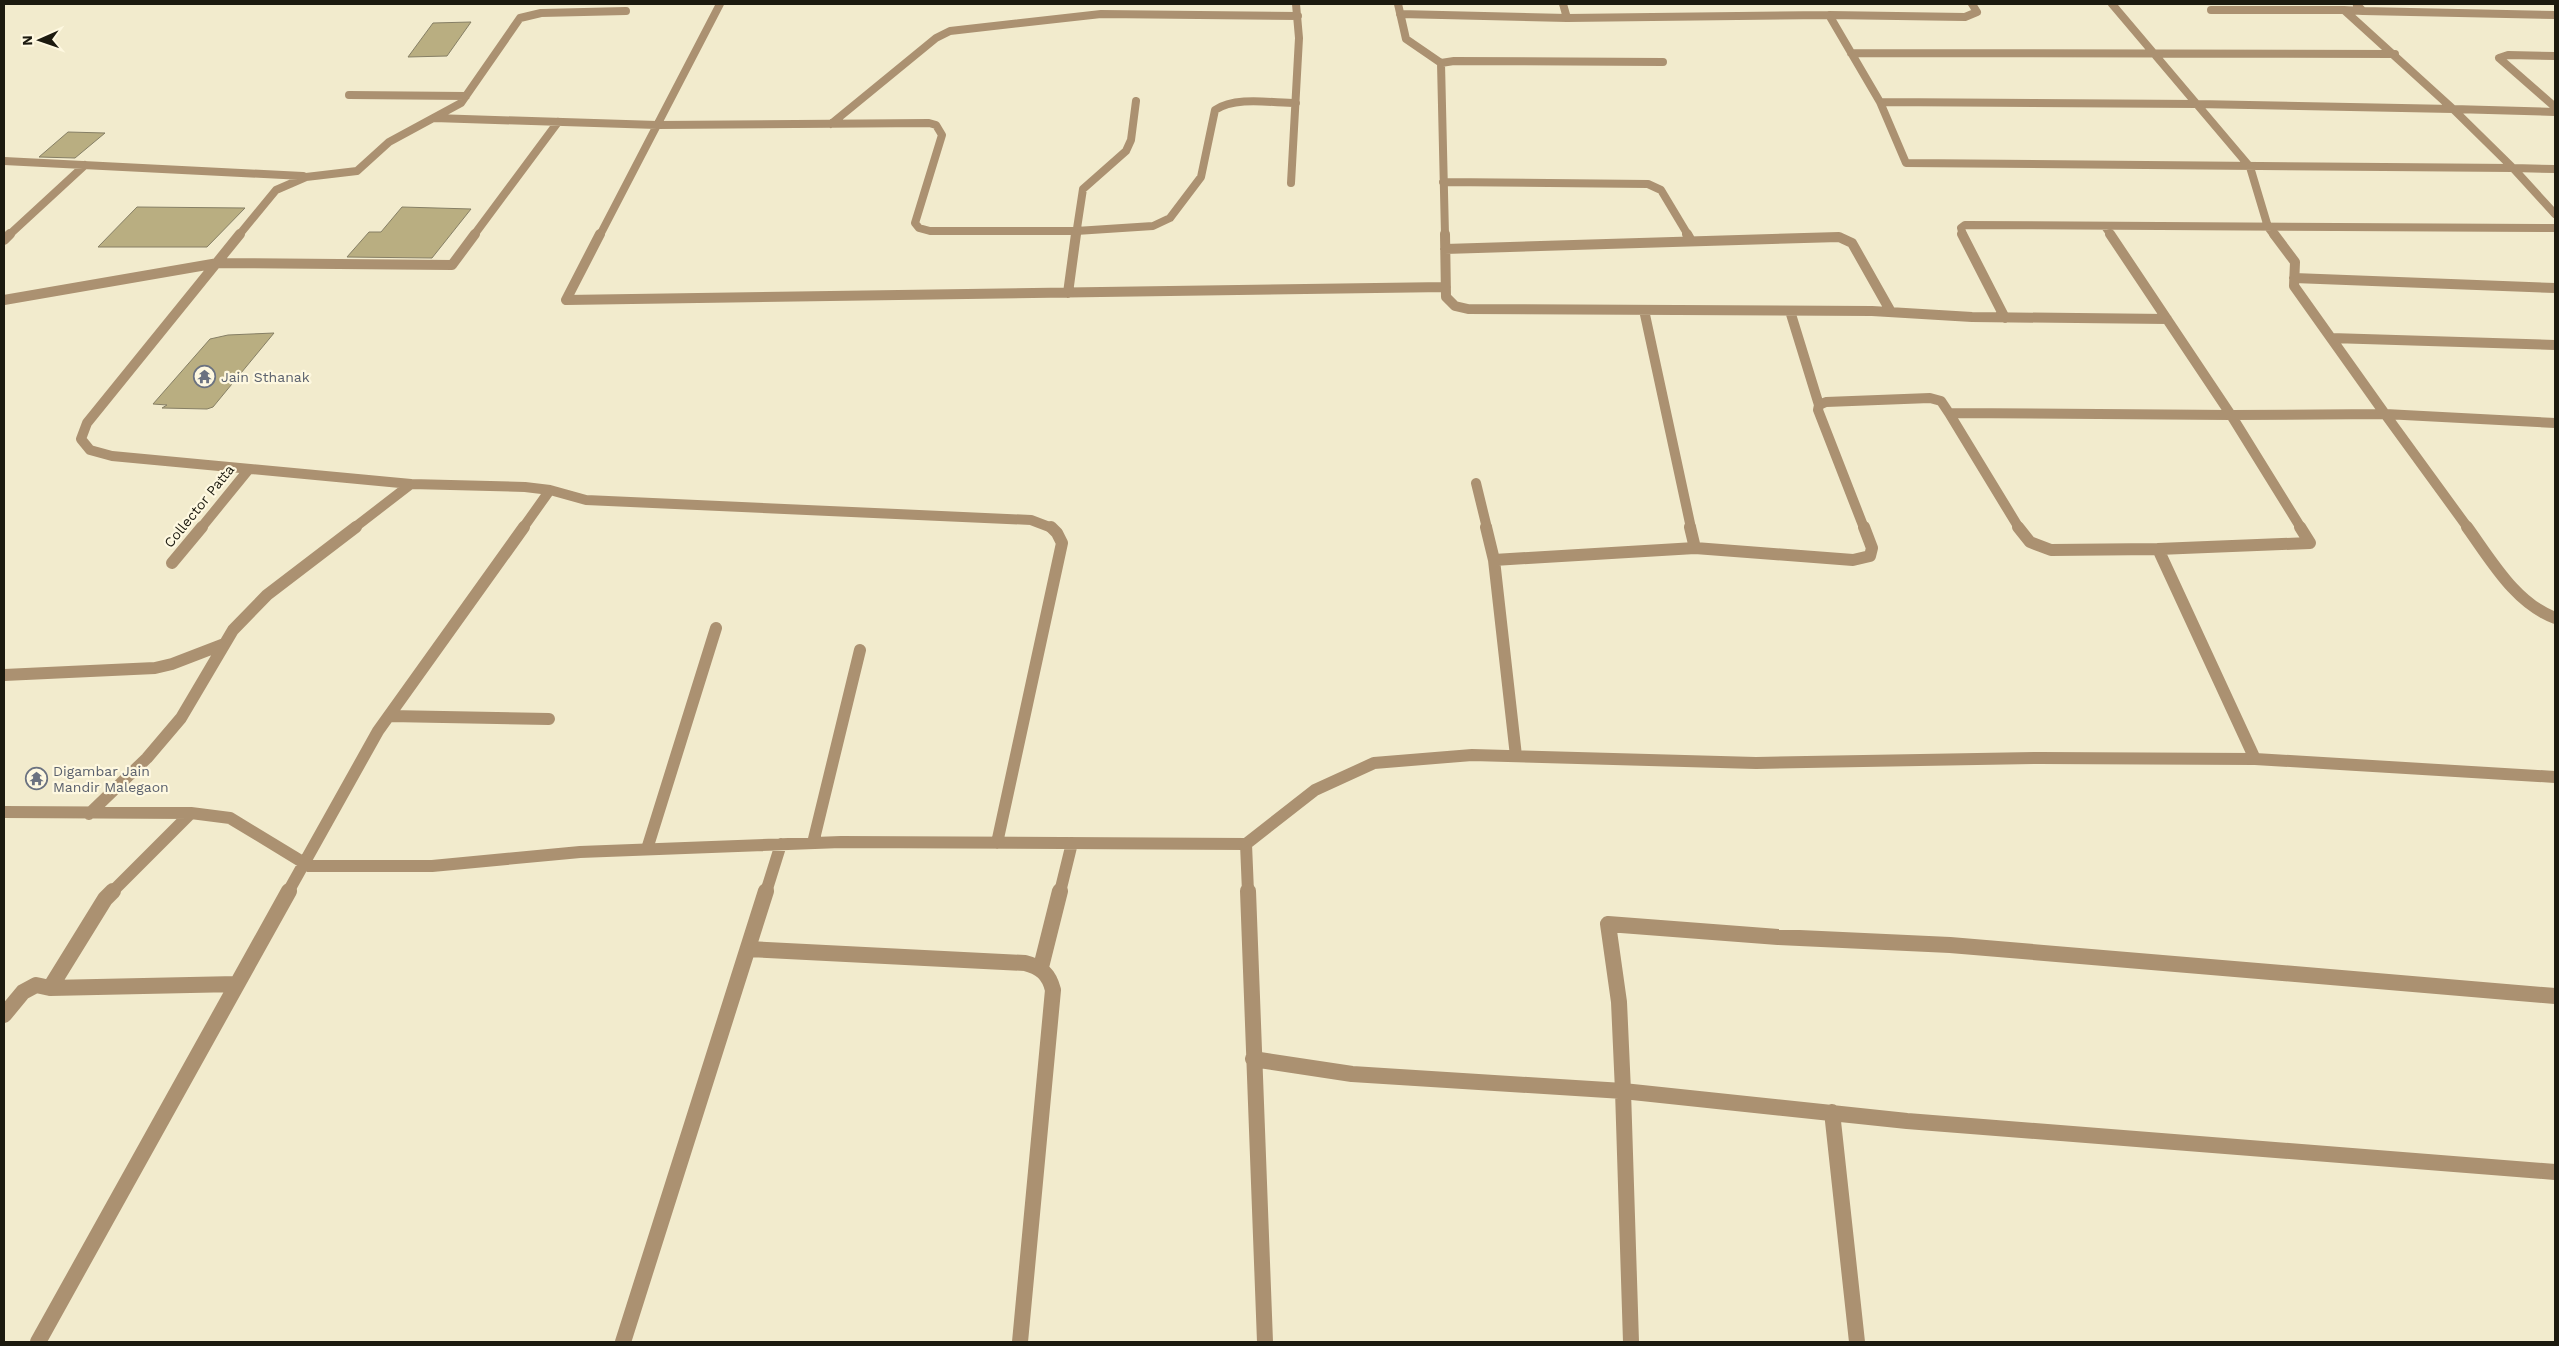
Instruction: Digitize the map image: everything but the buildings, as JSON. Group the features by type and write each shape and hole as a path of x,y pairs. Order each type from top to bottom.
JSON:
{"street":[{"path":"720,4 566,300 1446,287"},
{"path":"1291,183 1299,38 1296,4"},
{"path":"1563,4 1567,18"},
{"path":"1663,62 1454,61 1440,63 1406,39 1399,9 1567,18 1657,14 1965,17 1974,15 1977,12 1972,4"},
{"path":"2112,4 2250,166 2268,227 2295,262 2294,286 2385,414 2513,589 2544,614 2555,618"},
{"path":"2262,4 2269,10"},
{"path":"2355,4 2363,11"},
{"path":"2452,4 2464,13"},
{"path":"2211,10 2344,10 2555,15"},
{"path":"2344,10 2395,54 2453,109 2513,168 2555,214"},
{"path":"4,161 306,176 356,171 388,142 461,103 520,18 541,14 626,12"},
{"path":"831,124 936,38 950,31 1101,14 1298,16"},
{"path":"1829,15 1880,102 1906,163 2555,169"},
{"path":"1851,53 2395,54"},
{"path":"2555,56 2508,56 2499,58 2555,107"},
{"path":"1440,63 1446,297 1451,304 1464,309 1891,312 2005,318 2167,319"},
{"path":"349,95 466,96"},
{"path":"1068,293 1083,189 1129,146 1136,101"},
{"path":"1880,102 2197,104 2555,112"},
{"path":"434,118 657,125 929,123 936,125 941,130 942,135 915,223 919,228 930,230 1076,231 1154,226 1163,223 1170,218 1201,177 1215,110 1218,107 1230,104 1296,103"},
{"path":"4,300 218,263 452,265 558,122"},
{"path":"4,240 85,165"},
{"path":"306,176 276,190 87,424 81,439 90,450 112,456 411,484 550,490 586,500 1031,520 1048,524 1058,531 1062,543 997,843"},
{"path":"1443,182 1648,184 1661,190 1691,241"},
{"path":"2005,318 1961,228 1976,224 2106,228 2555,228"},
{"path":"1820,405 1826,402 1930,398 1941,401 2024,537 2040,549 2158,549 2310,543 2231,414 2106,228"},
{"path":"1445,249 1830,236 1846,239 1852,243 1891,312"},
{"path":"2294,278 2555,288"},
{"path":"1644,310 1694,548"},
{"path":"1494,560 1694,548 1853,560 1870,556 1872,548 1818,410 1820,405 1790,311"},
{"path":"2331,338 2555,345"},
{"path":"1949,412 2385,414 2555,423"},
{"name":"Collector Patta","path":"172,563 249,469"},
{"path":"1476,483 1494,560 1516,756"},
{"path":"89,814 147,758 181,718 233,630 267,595 411,484"},
{"path":"38,1342 378,731 550,490"},
{"path":"2158,549 2255,759"},
{"path":"646,849 716,628"},
{"path":"4,675 156,668 172,664 224,644"},
{"path":"813,843 860,650"},
{"path":"390,716 549,719"},
{"path":"4,812 89,814 191,813 230,818 309,866 432,866 580,852 813,843 1246,844 1315,790 1374,763 1472,755 1756,763 2040,758 2255,759 2555,777"},
{"path":"50,988 105,900 191,813"},
{"path":"1041,967 1072,843"},
{"path":"623,1342 781,844"},
{"path":"1246,844 1265,1342"},
{"path":"1631,1342 1619,1002 1608,924 1778,937 1950,944 2312,977 2555,996"},
{"path":"748,949 1025,963 1041,967 1050,976 1053,990 1020,1342"},
{"path":"4,1015 23,992 36,985 50,988 237,984"},
{"path":"1253,1059 1352,1074 1623,1091 1907,1121 2555,1172"},
{"path":"1832,1112 1857,1342"}],"place":[{"name":"Jain Sthanak","path":"205,377"},
{"name":"Digambar Jain Mandir Malegaon","path":"37,779"}]}
